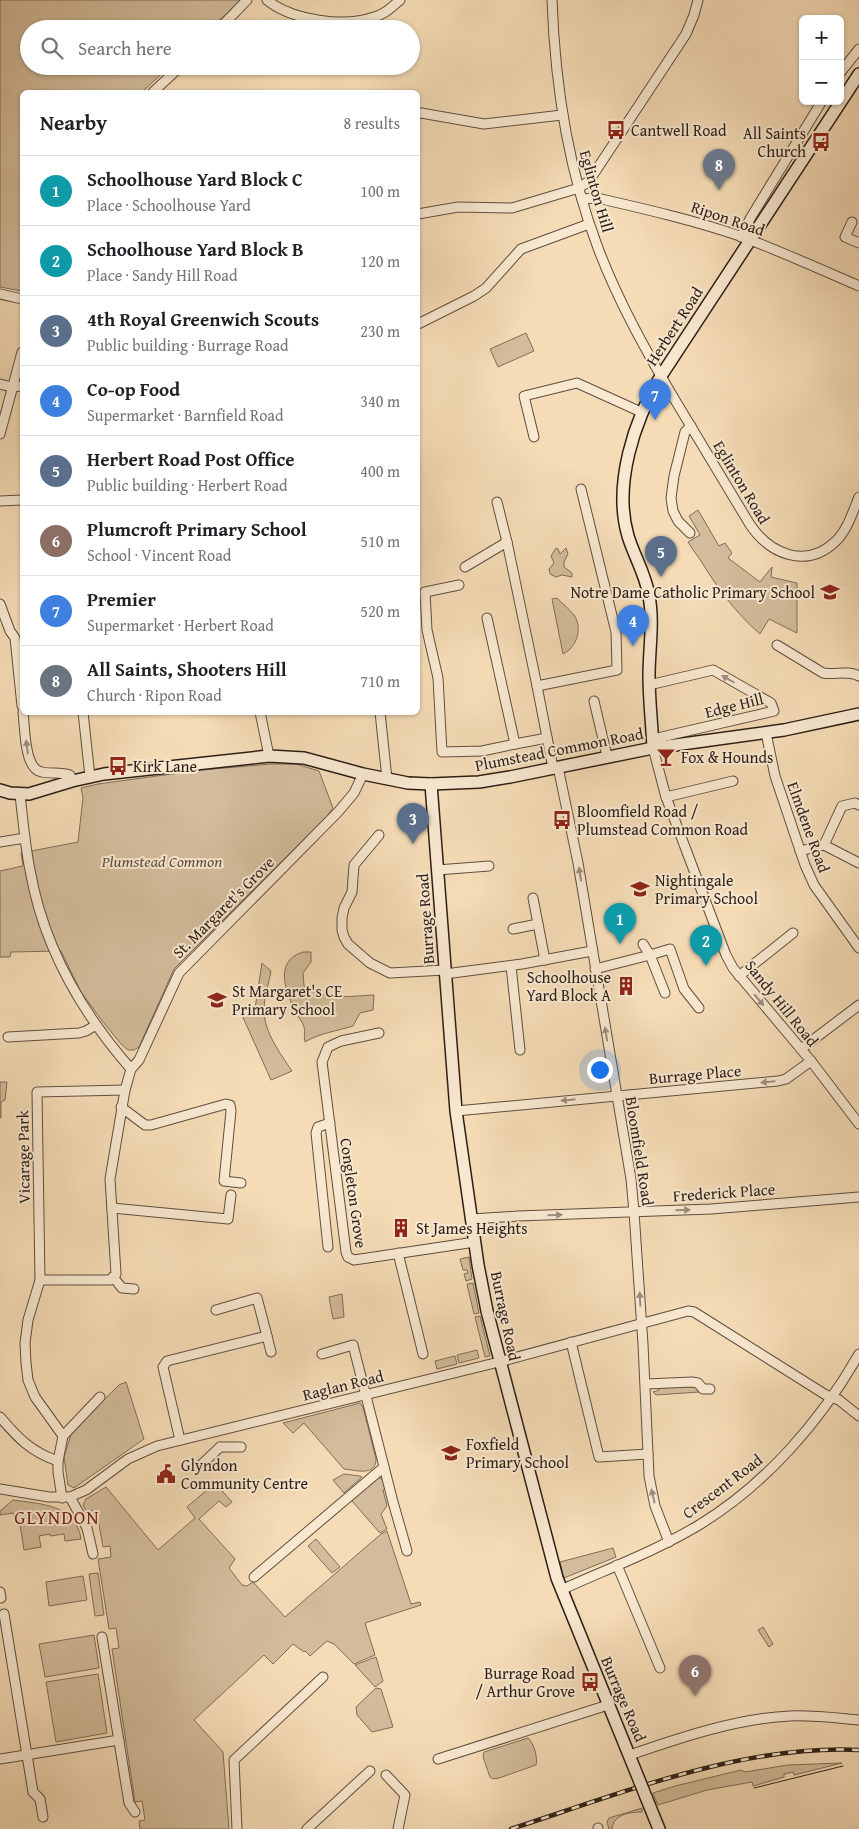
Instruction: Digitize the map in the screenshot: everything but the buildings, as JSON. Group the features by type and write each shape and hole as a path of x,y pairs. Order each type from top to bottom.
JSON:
{"street":[{"path":"229,20 248,0"},
{"path":"267,0 274,6 288,12 327,20"},
{"path":"365,20 376,17 390,9 400,0"},
{"name":"Eglinton Hill","path":"552,0 556,69 562,116 589,224 622,304 661,376"},
{"path":"420,214 458,207 512,208 579,188 589,180 686,34 698,0"},
{"path":"844,68 859,49"},
{"path":"156,90 172,75"},
{"name":"Herbert Road","path":"653,743 649,685 652,621 649,595 628,536 624,509 627,463 641,412 745,238 857,80"},
{"name":"Herbert Road","path":"745,238 751,217 820,105"},
{"path":"420,113 484,124 562,116"},
{"name":"Ripon Road","path":"582,199 597,198 658,212 745,238 859,286"},
{"path":"852,222 845,237 859,244"},
{"path":"420,323 486,288 520,249 589,224"},
{"path":"0,294 20,299"},
{"path":"0,434 20,359"},
{"name":"Eglinton Road","path":"661,376 754,532 772,548 782,553 799,556 810,555 829,546 843,532 859,497"},
{"path":"534,437 524,396 577,383 641,412"},
{"path":"0,384 12,387 20,386"},
{"path":"690,533 675,516 671,498 674,476 685,432 691,426"},
{"path":"537,686 617,670 616,632 581,489"},
{"path":"0,501 20,500"},
{"name":"Bloomfield Road","path":"497,502 547,738 578,863 634,1212 646,1384 651,1492 668,1542"},
{"path":"465,567 507,542"},
{"path":"459,585 425,592 427,630 438,678 442,752 482,752 547,738"},
{"path":"0,604 10,631 19,637 20,660"},
{"path":"487,618 514,744"},
{"path":"777,646 823,673 850,672 859,676"},
{"name":"Edge Hill","path":"649,685 713,670 771,703 774,711 667,736 653,743"},
{"path":"594,701 606,756"},
{"name":"Plumstead Common Road","path":"0,790 20,795 30,794 90,777 269,756 304,758 387,779 431,784 479,782 606,756 653,743 766,733 813,725 859,714"},
{"path":"23,715 28,758 31,765 42,772 70,775 72,781"},
{"path":"83,715 90,777"},
{"path":"261,715 269,756"},
{"path":"380,715 387,779"},
{"name":"Elmdene Road","path":"766,733 775,776 800,851 814,885 859,948"},
{"name":"Sandy Hill Road","path":"653,743 666,797 726,955 739,976 801,1049 859,1124"},
{"name":"St. Margaret's Grove","path":"113,1278 116,1274 110,1179 121,1107 130,1069 139,1060 179,973 338,812 354,793 363,774"},
{"path":"666,797 734,781"},
{"name":"Burrage Road","path":"431,784 456,1111 481,1286 552,1564 659,1829"},
{"path":"20,795 30,871 53,948 77,996 96,1025 130,1069"},
{"path":"824,845 842,806 855,803 859,805"},
{"path":"379,835 354,865 352,892 343,913 342,930 344,938 348,944 370,963 390,973 445,972 512,966 592,951"},
{"path":"0,842 25,838"},
{"path":"800,851 824,845 859,862"},
{"path":"437,870 489,866"},
{"path":"533,898 545,960"},
{"path":"513,929 538,924"},
{"path":"739,976 793,933"},
{"path":"643,944 650,955 665,993"},
{"path":"595,969 670,950 684,989 699,1008"},
{"path":"512,966 520,1050"},
{"path":"801,1049 859,1004"},
{"path":"8,1037 79,1033 96,1025"},
{"name":"Congleton Grove","path":"379,1033 341,1041 328,1047 322,1062 348,1257 354,1260 475,1242"},
{"name":"Burrage Place","path":"456,1111 778,1081 786,1079 810,1062"},
{"name":"Vicarage Park","path":"40,1280 37,1092 125,1090"},
{"path":"121,1107 145,1125 151,1125 226,1104 230,1105 224,1181 241,1183"},
{"name":"Congleton Grove","path":"328,1247 316,1133 318,1127 330,1123"},
{"path":"112,1208 228,1219 230,1195"},
{"name":"Frederick Place","path":"472,1220 518,1216 711,1209 859,1197"},
{"path":"398,1253 423,1354"},
{"path":"63,1436 35,1397 28,1380 26,1363 27,1328 40,1280 110,1280 113,1278 122,1288 134,1289"},
{"path":"216,1310 258,1298 271,1352"},
{"name":"Raglan Road","path":"66,1498 86,1490 128,1459 157,1446 499,1362 681,1312 694,1312 839,1400 859,1416"},
{"path":"180,1440 163,1367 164,1364 167,1361 267,1336"},
{"path":"570,1342 599,1457 648,1454"},
{"path":"322,1354 354,1345 407,1551"},
{"name":"Crescent Road","path":"561,1590 668,1542 718,1512 756,1482 781,1460 832,1397 859,1354"},
{"path":"646,1384 692,1382 698,1383 703,1389 710,1389"},
{"path":"93,1554 87,1528 66,1498 58,1472 58,1461 63,1436 100,1397"},
{"path":"0,1418 30,1448 42,1456 58,1461"},
{"path":"216,1431 220,1447"},
{"path":"201,1465 220,1447 241,1447"},
{"path":"254,1577 384,1467"},
{"path":"0,1489 66,1498"},
{"path":"617,1565 660,1668"},
{"path":"4,1614 33,1792 40,1798 43,1817"},
{"path":"102,1638 129,1803 135,1812"},
{"path":"237,1829 234,1760 323,1678"},
{"path":"438,1759 608,1705"},
{"path":"630,1755 680,1739 762,1719 788,1716 816,1716 859,1720"},
{"path":"0,1758 119,1740"},
{"path":"307,1829 370,1771"},
{"path":"386,1775 405,1795 398,1829"}],"green space":[{"path":"0,0 241,0 220,20 20,20 20,75 160,75 144,90 20,90 20,291 0,287"},
{"path":"526,333 534,351 498,367 490,349"},
{"path":"698,510 719,546 725,543 732,553 728,558 760,582 772,567 771,577 797,583 797,633 769,619 760,634 728,600 688,542 700,535 689,516"},
{"path":"556,548 560,554 566,548 568,554 564,567 572,573 572,577 562,575 556,577 550,574 549,569 554,563 551,556"},
{"path":"557,598 574,615 578,626 575,642 563,654 552,599"},
{"name":"Plumstead Common","path":"271,764 296,764 319,771 333,808 174,969 139,1047 134,1050 128,1050 103,1022 81,992 61,951 11,952 10,957 0,957 0,871 23,866 21,853 78,842 83,798 81,788 201,770"},
{"path":"303,952 311,952 311,962 303,973 304,986 312,991 329,996 374,995 373,1010 360,1013 353,1026 323,1034 305,1042 305,1031 289,996 284,978 288,963 294,956"},
{"path":"262,963 271,971 264,1005 267,1026 274,1042 292,1071 271,1080 242,1015 254,1015"},
{"path":"0,1082 7,1082 5,1100 1,1102 1,1118 0,1118"},
{"path":"469,1257 472,1279 466,1281 464,1274 468,1273 467,1270 463,1270 460,1259"},
{"path":"473,1283 479,1313 474,1314 467,1284"},
{"path":"342,1294 344,1317 333,1319 329,1297"},
{"path":"480,1316 490,1356 485,1357 475,1317"},
{"path":"477,1350 479,1358 459,1363 457,1355"},
{"path":"455,1356 457,1364 437,1369 435,1361"},
{"path":"126,1382 144,1439 74,1488 68,1485 64,1457 72,1431 119,1385"},
{"path":"695,1386 699,1392 656,1395 653,1392 659,1390 659,1388"},
{"path":"360,1403 363,1407 376,1459 375,1465 369,1470 344,1469 304,1423 293,1433 283,1423"},
{"path":"344,1474 362,1477 344,1493 333,1480"},
{"path":"376,1478 384,1481 385,1489 383,1490 387,1506 381,1514 387,1529 380,1533 351,1500"},
{"path":"215,1483 232,1502 226,1507 219,1501 199,1519 235,1559 229,1568 242,1585 247,1586 253,1582 285,1617 381,1534 387,1531 411,1604 420,1602 421,1605 365,1623 375,1655 354,1664 334,1644 327,1641 310,1656 293,1644 273,1664 264,1655 194,1720 223,1752 229,1829 140,1829 139,1821 145,1820 142,1801 135,1802 112,1649 119,1648 116,1628 109,1629 98,1559 111,1557 110,1546 103,1547 98,1519 93,1510 87,1513 83,1505 86,1499 106,1487 158,1550 195,1518 187,1507"},
{"path":"13,1500 45,1505 64,1512 78,1527 81,1539 65,1541 64,1534 39,1536 41,1547 24,1550 19,1518 15,1518 13,1513 0,1515 0,1511"},
{"path":"316,1539 340,1567 332,1573 308,1546"},
{"path":"613,1548 616,1557 564,1578 560,1562"},
{"path":"98,1573 104,1615 95,1616 89,1574"},
{"path":"83,1576 87,1600 49,1606 46,1582"},
{"path":"763,1627 773,1644 769,1647 758,1630"},
{"path":"94,1635 99,1668 45,1677 39,1644"},
{"path":"376,1657 383,1681 375,1687 355,1665"},
{"path":"98,1674 107,1733 56,1742 46,1682"},
{"path":"376,1688 381,1689 393,1727 372,1732 357,1715 356,1707"},
{"path":"528,1738 535,1751 536,1765 499,1778 493,1779 490,1777 483,1757 484,1752"},
{"path":"842,1763 794,1775 793,1772 784,1774 784,1777 753,1786 752,1782 707,1790 658,1805 653,1793 741,1770 745,1772 788,1765"},
{"path":"642,1808 642,1812 628,1813 619,1817 613,1824 612,1829 609,1829 607,1822 609,1818"}],"tram line":[{"path":"754,1788 843,1766"}],"railway":[{"path":"511,1829 638,1787 727,1763 815,1750 859,1750"}],"place":[{"name":"Cantwell Road","path":"616,130"},
{"name":"All Saints Church","path":"821,142"},
{"name":"All Saints, Shooters Hill","path":"719,190"},
{"name":"Premier","path":"655,420"},
{"name":"Herbert Road Post Office","path":"661,577"},
{"name":"Notre Dame Catholic Primary School","path":"830,592"},
{"name":"Co-op Food","path":"633,646"},
{"name":"Fox & Hounds","path":"666,757"},
{"name":"Kirk Lane","path":"118,766"},
{"name":"Bloomfield Road / Plumstead Common Road","path":"562,820"},
{"name":"4th Royal Greenwich Scouts","path":"413,844"},
{"name":"Nightingale Primary School","path":"640,889"},
{"name":"Schoolhouse Yard Block C","path":"620,944"},
{"name":"Schoolhouse Yard Block B","path":"706,966"},
{"name":"Schoolhouse Yard Block A","path":"626,986"},
{"name":"St Margaret's CE Primary School","path":"217,1000"},
{"name":"St James Heights","path":"401,1228"},
{"name":"Foxfield Primary School","path":"451,1453"},
{"name":"Glyndon Community Centre","path":"166,1474"},
{"name":"Burrage Road / Arthur Grove","path":"590,1682"},
{"name":"Plumcroft Primary School","path":"695,1696"}],"district":[{"name":"GLYNDON","path":"57,1517"}]}
